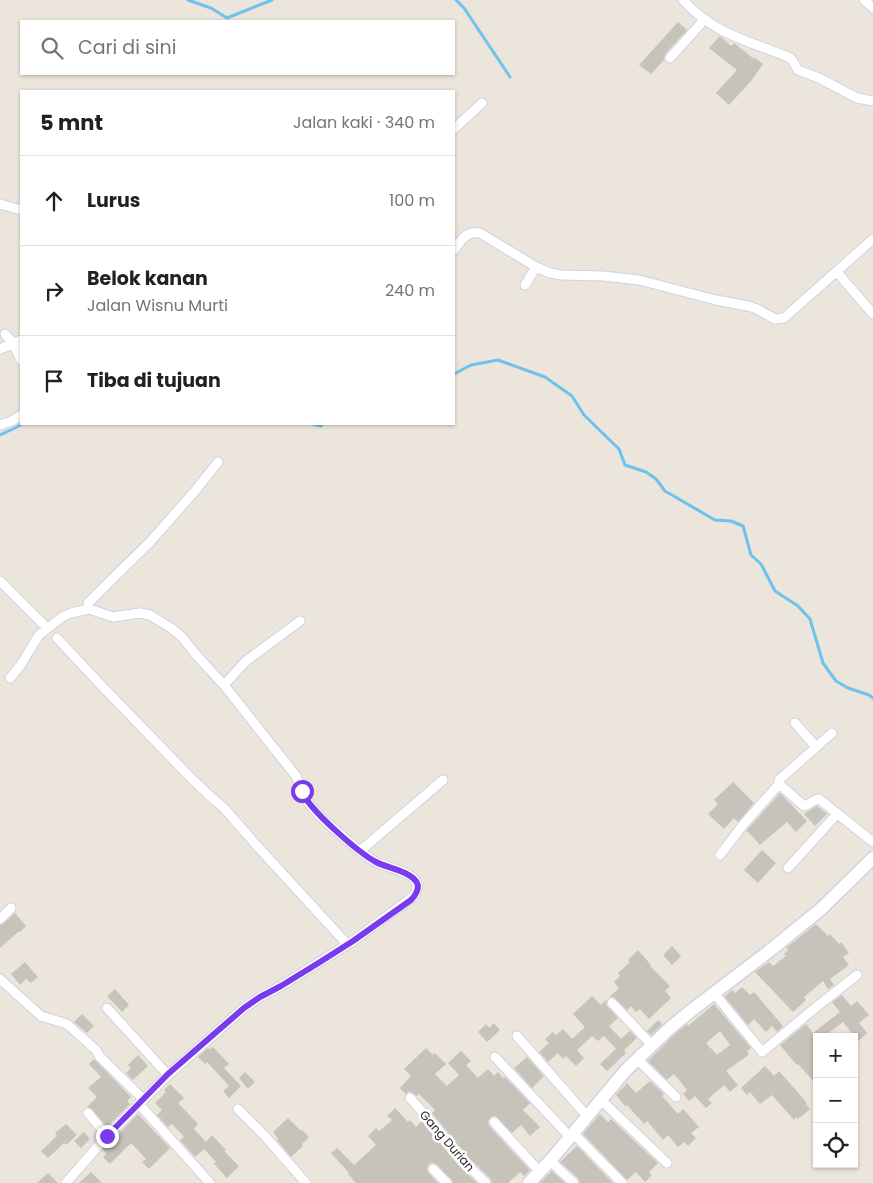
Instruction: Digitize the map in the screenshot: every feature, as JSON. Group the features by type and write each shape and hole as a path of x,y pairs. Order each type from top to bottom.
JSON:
{"street":[{"path":"683,0 694,12 715,28 790,58 798,70 820,78 853,96 873,102"},
{"path":"864,0 873,8"},
{"path":"670,58 704,20"},
{"path":"455,128 482,103"},
{"path":"0,204 20,210"},
{"path":"455,249 467,234 477,232 536,267 554,274 639,280 716,300 748,306 758,309 775,319 780,319 784,318 873,239"},
{"path":"525,285 536,267"},
{"path":"837,272 873,314"},
{"path":"5,334 17,342 20,356"},
{"path":"0,349 17,342"},
{"path":"0,425 20,416"},
{"path":"89,609 88,603 150,542 218,462"},
{"path":"0,581 47,628"},
{"path":"10,678 36,640 47,628 62,617 89,609 113,617 140,613 150,615 182,637 224,685 296,776 310,804 329,824 360,851 379,864 406,873 418,885 416,894 411,900 347,944 252,1002 168,1074 107,1136 66,1183"},
{"path":"224,685 246,661 300,621"},
{"path":"57,638 190,777 224,808 347,944"},
{"path":"795,724 816,747"},
{"path":"720,855 779,784 779,780 832,733"},
{"path":"360,851 443,780"},
{"path":"779,784 802,805 807,806 818,799 873,842"},
{"path":"788,868 836,814"},
{"path":"529,1183 550,1161 626,1070 652,1045 670,1028 821,909 873,858"},
{"path":"0,919 11,908"},
{"path":"714,993 762,1052 857,975"},
{"path":"0,979 40,1016 68,1025 96,1050 100,1057 210,1183"},
{"path":"612,1003 652,1045"},
{"path":"107,1008 168,1074"},
{"path":"517,1036 587,1116"},
{"path":"495,1057 571,1135 622,1183"},
{"path":"637,1060 676,1097"},
{"name":"Gang Durian","path":"410,1098 464,1162 486,1183"},
{"path":"600,1100 667,1162"},
{"path":"238,1109 264,1135 306,1183"},
{"path":"88,1113 107,1136"},
{"path":"494,1122 540,1172"},
{"path":"550,1161 574,1183"},
{"path":"433,1170 447,1183"}],"building":[{"path":"678,22 687,30 665,54 664,60 651,74 639,65"},
{"path":"720,36 731,46 734,43 763,64 751,81 729,105 716,93 737,70 709,48"},
{"path":"733,782 754,803 738,822 734,818 724,829 708,814 718,804 714,800"},
{"path":"780,793 807,821 796,832 787,822 760,845 746,831"},
{"path":"817,806 827,814 815,826 804,814"},
{"path":"762,850 776,863 758,883 744,870"},
{"path":"15,913 26,926 0,948 0,925"},
{"path":"816,924 828,936 830,934 839,944 841,942 849,953 843,957 849,965 830,979 834,985 828,989 823,981 804,997 806,1000 793,1012 755,972 769,962 773,966 786,956 784,954 788,950 786,948"},
{"path":"672,946 681,956 672,965 663,955"},
{"path":"638,950 650,966 670,986 665,991 671,998 649,1019 640,1009 636,1012 631,1006 627,1010 614,997 608,998 619,988 614,982 620,976 618,973 630,962 628,960"},
{"path":"25,962 38,977 31,983 26,979 20,985 11,974"},
{"path":"742,987 750,995 754,992 783,1026 777,1032 772,1026 766,1032 754,1019 748,1025 725,997 732,990 735,993"},
{"path":"115,989 129,1005 122,1012 107,996"},
{"path":"842,995 851,1006 857,1001 869,1015 859,1023 867,1033 858,1041 858,1033 852,1033 843,1022 828,1033 813,1033 840,1012 832,1002"},
{"path":"592,996 601,1005 607,999 606,1005 618,1018 609,1026 621,1039 630,1031 637,1038 624,1050 626,1053 607,1071 600,1064 616,1049 604,1036 598,1041 592,1036 577,1050 584,1058 576,1066 566,1056 563,1059 558,1053 548,1062 539,1052 549,1043 545,1039 553,1032 556,1035 563,1029 572,1039 585,1027 573,1014"},
{"path":"714,1004 751,1048 747,1051 749,1054 726,1071 738,1085 730,1092 724,1085 708,1099 712,1103 706,1108 695,1096 689,1101 683,1094 687,1090 674,1074 667,1080 648,1061 675,1034 687,1024 688,1026","holes":["720,1031 730,1045 717,1055 706,1043"]},
{"path":"82,1014 94,1026 87,1033 74,1022"},
{"path":"658,1020 662,1024 651,1035 647,1031"},
{"path":"494,1023 500,1030 487,1042 478,1032 486,1024 489,1028"},
{"path":"806,1024 813,1033 813,1081 780,1045"},
{"path":"213,1047 229,1064 224,1068 241,1086 229,1098 223,1091 229,1086 207,1062 205,1064 198,1057 208,1048"},
{"path":"426,1048 433,1055 435,1053 446,1064 435,1074 447,1086 459,1075 448,1063 461,1051 471,1061 466,1065 478,1078 488,1069 494,1076 498,1072 530,1103 523,1110 540,1127 530,1136 521,1125 512,1133 496,1116 492,1116 488,1121 489,1126 530,1170 524,1176 520,1172 508,1183 492,1183 490,1178 469,1158 432,1113 435,1110 419,1094 417,1096 409,1091 406,1094 400,1088 411,1076 404,1069"},
{"path":"138,1055 148,1066 133,1080 126,1073 131,1068 128,1065"},
{"path":"527,1057 544,1076 532,1088 514,1068"},
{"path":"94,1059 131,1097 127,1101 130,1104 107,1127 92,1109 87,1107 97,1097 88,1088 101,1077 89,1064"},
{"path":"765,1066 774,1076 779,1071 807,1103 810,1109 798,1119 796,1117 794,1120 772,1095 760,1104 750,1092 747,1095 741,1088"},
{"path":"245,1072 255,1082 248,1089 239,1078"},
{"path":"650,1081 664,1094 662,1096 678,1114 683,1109 699,1127 691,1133 696,1138 688,1146 684,1142 678,1147 668,1135 663,1140 647,1121 644,1124 616,1095 627,1083 636,1093"},
{"path":"170,1084 184,1098 178,1103 198,1124 194,1129 206,1142 212,1135 239,1166 227,1178 204,1149 195,1157 180,1140 184,1137 172,1124 168,1127 157,1115 162,1110 155,1103 166,1092 164,1090"},
{"path":"395,1108 408,1122 410,1120 416,1127 422,1121 459,1166 477,1183 453,1183 434,1163 429,1164 427,1170 438,1183 356,1183 331,1153 337,1148 354,1165 376,1145 368,1136 376,1128 379,1131 392,1120 387,1116"},
{"path":"138,1114 170,1148 149,1169 142,1162 146,1159 131,1143 110,1164 103,1157 106,1154 103,1150"},
{"path":"600,1114 608,1122 611,1119 658,1163 649,1172 652,1175 645,1182 636,1172 627,1180 583,1134"},
{"path":"288,1118 309,1137 302,1144 303,1146 291,1157 273,1132"},
{"path":"66,1124 77,1135 66,1145 64,1143 48,1158 41,1151 57,1136 55,1133"},
{"path":"84,1132 90,1139 81,1148 74,1141"},
{"path":"577,1146 613,1183 580,1183 578,1178 560,1162"},
{"path":"552,1171 565,1183 540,1183"},
{"path":"91,1172 102,1183 79,1183"},
{"path":"48,1173 58,1183 37,1183"}],"waterway":[{"path":"188,0 211,8 227,18 272,0"},
{"path":"456,0 464,8 510,77"},
{"path":"455,373 471,365 498,360 545,377 572,396 584,415 619,449 625,465 646,472 656,479 665,491 715,520 731,521 743,526 751,555 761,564 775,591 798,606 810,619 823,663 836,681 873,698"},
{"path":"0,435 20,425"},
{"path":"317,425 322,425"}],"route":[{"path":"107,1136 168,1074 244,1008 353,941 411,900 416,894 417,882 406,873 370,859 322,817 310,804 302,791"}]}
